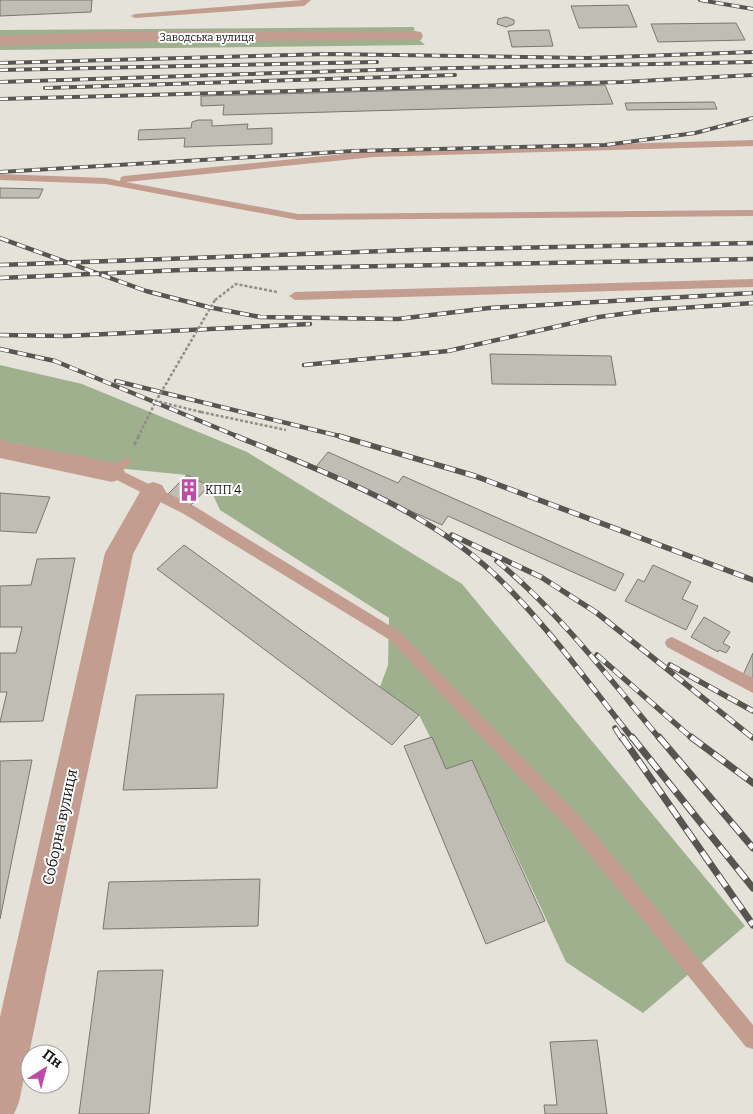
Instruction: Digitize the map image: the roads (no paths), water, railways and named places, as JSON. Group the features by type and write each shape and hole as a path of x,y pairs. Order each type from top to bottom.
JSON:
{"street":[{"name":"Заводська вулиця","path":"0,41 102,37 415,36"},
{"path":"0,449 119,466"},
{"name":"Соборна вулиця","path":"0,1102 120,553 152,492"}],"lane":[{"path":"135,16 304,4 307,0"},
{"path":"0,177 106,181 374,154 753,143"},
{"path":"106,181 298,217 753,213"},
{"path":"295,296 753,283"},
{"path":"119,466 152,492 260,552 396,636 579,828 753,1040"},
{"path":"672,643 753,686"}],"railway":[{"path":"700,0 753,9"},
{"path":"0,63 327,54 587,58 753,52"},
{"path":"0,70 377,62"},
{"path":"0,82 406,69 753,62"},
{"path":"45,88 455,75"},
{"path":"0,99 622,82 753,75"},
{"path":"0,172 354,151 605,145 695,133 753,118"},
{"path":"0,238 68,263"},
{"path":"68,263 412,250 753,243"},
{"path":"98,274 182,270 753,259"},
{"path":"0,265 68,263"},
{"path":"68,263 98,274"},
{"path":"0,278 98,274"},
{"path":"98,274 146,291 208,307 260,317 398,319 489,308 753,293"},
{"path":"304,365 448,351 599,317 652,310 753,303"},
{"path":"0,335 66,336 310,324"},
{"path":"0,349 55,361 239,437"},
{"path":"116,381 339,436"},
{"path":"236,436 371,493 404,510 465,550 493,573 530,612 566,653 633,739"},
{"path":"339,436 475,476 753,580"},
{"path":"452,535 541,577 597,613 753,738"},
{"path":"497,561 520,581 562,624 660,739"},
{"path":"597,655 693,739"},
{"path":"670,665 753,711"},
{"path":"615,728 622,739"},
{"path":"622,737 753,925"},
{"path":"632,737 753,888"},
{"path":"659,737 753,848"},
{"path":"691,737 753,783"}],"place":[{"name":"КПП 4","path":"189,490"}]}
